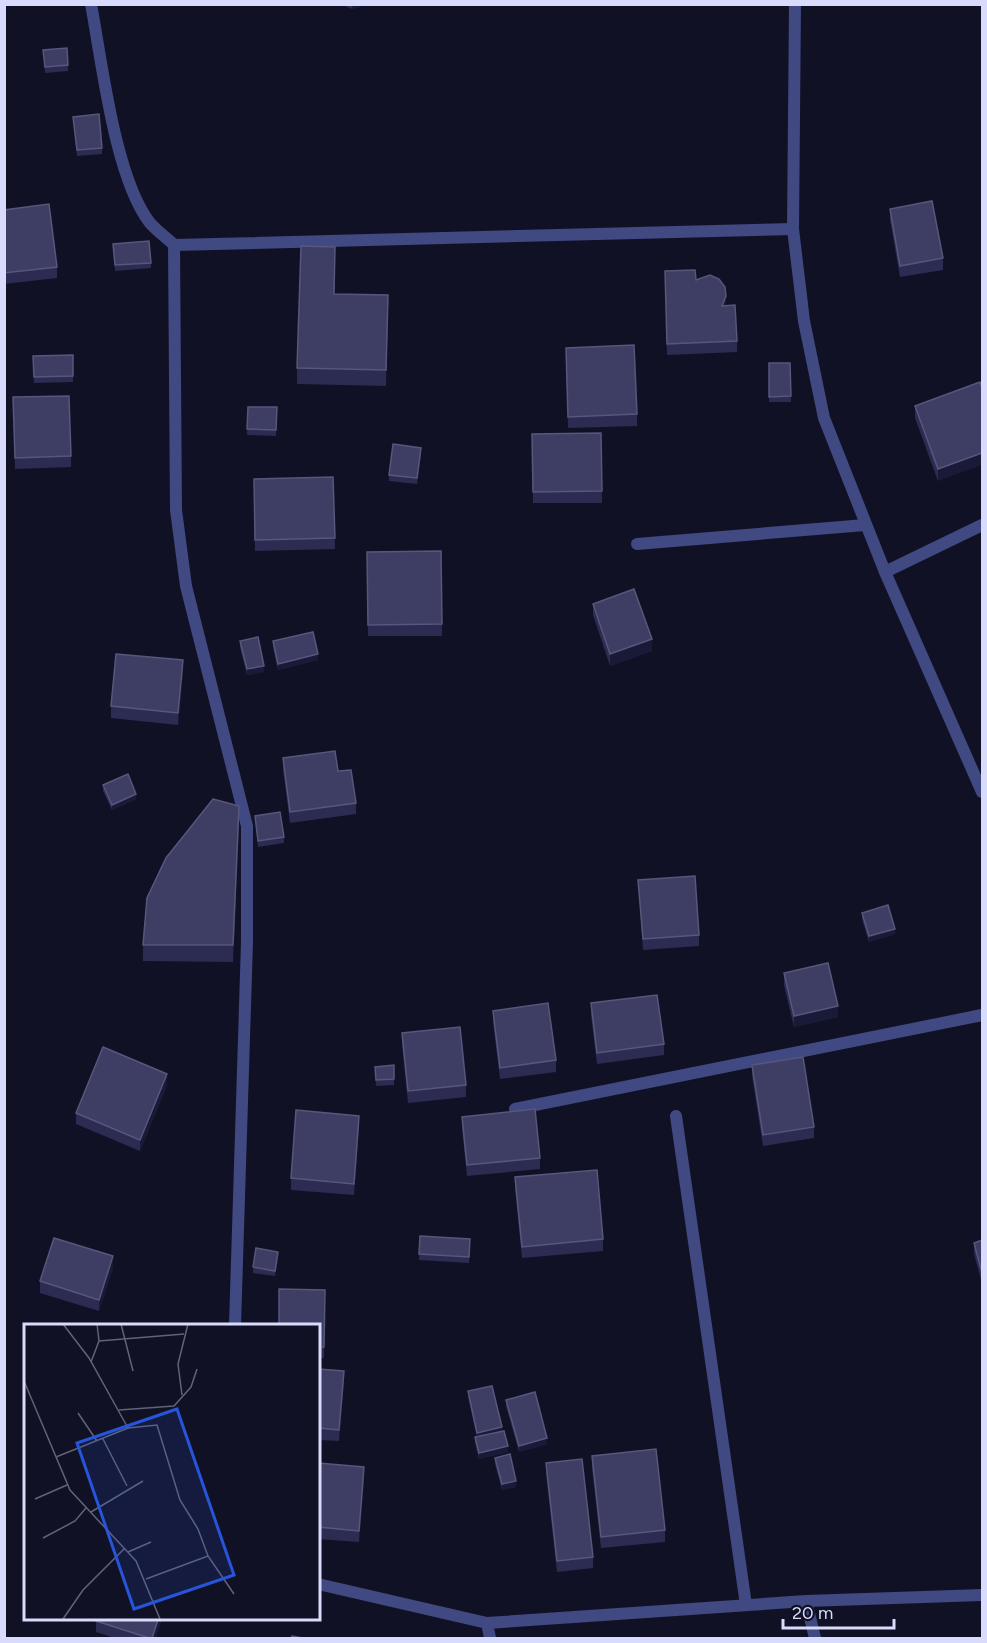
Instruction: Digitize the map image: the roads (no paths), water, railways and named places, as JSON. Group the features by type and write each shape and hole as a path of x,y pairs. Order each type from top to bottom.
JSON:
{"street":[{"path":"91,4 119,148 132,191 150,223 174,244 793,229"},
{"path":"795,4 793,229 804,321 825,418 865,525 982,792"},
{"path":"174,244 176,510 186,586 247,826 246,965 235,1324"},
{"path":"637,544 865,525"},
{"path":"885,572 982,525"},
{"path":"515,1109 982,1015"},
{"path":"676,1116 746,1605"},
{"path":"320,1584 487,1623 806,1601 982,1595"},
{"path":"806,1601 815,1638"},
{"path":"487,1623 490,1638"}]}
